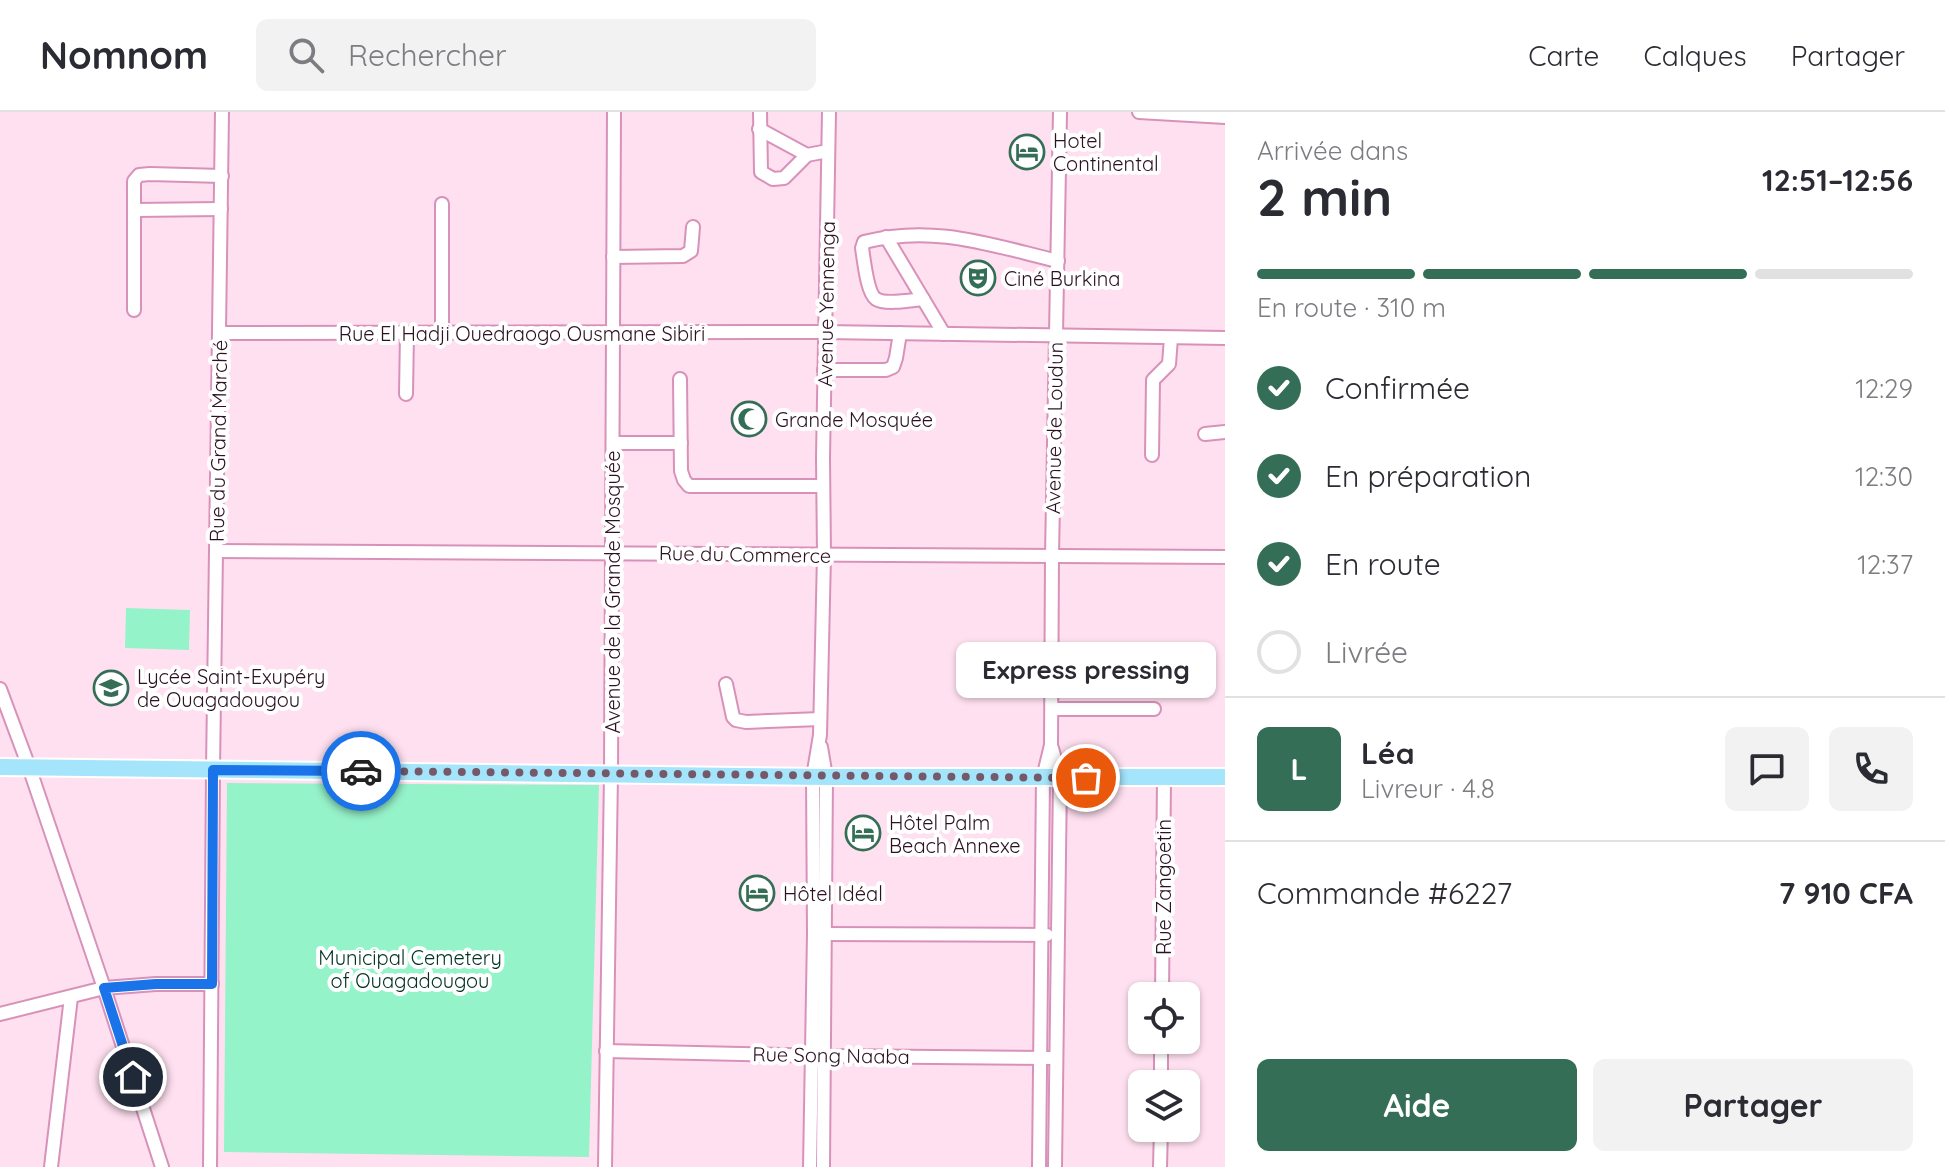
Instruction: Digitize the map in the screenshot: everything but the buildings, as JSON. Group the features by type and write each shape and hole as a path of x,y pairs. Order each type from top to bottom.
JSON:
{"main road":[{"path":"0,767 819,777 1225,777"}],"street":[{"name":"Rue du Grand Marché","path":"210,1167 222,112"},
{"name":"Avenue de la Grande Mosquée","path":"605,1167 611,774 614,112"},
{"path":"760,112 761,172 773,179 784,178 807,155 828,151"},
{"name":"Avenue Yennenga","path":"823,1167 819,1056 819,777 829,112"},
{"name":"Avenue de Loudun","path":"1055,1167 1058,935 1051,745 1060,112"},
{"path":"1139,112 1225,117"},
{"path":"759,129 807,155"},
{"path":"134,310 134,181 139,175 222,176"},
{"path":"442,204 442,333"},
{"path":"134,210 221,209"},
{"path":"613,257 683,256 691,251 693,227"},
{"path":"886,237 944,334"},
{"path":"923,299 876,299 870,292 862,248 864,242 886,237 960,237 1058,261"},
{"name":"Rue El Hadji Ouedraogo Ousmane Sibiri","path":"220,333 825,332 1225,338"},
{"path":"406,394 407,333"},
{"path":"824,370 886,370 893,367 900,333"},
{"path":"1152,455 1153,380 1169,364 1171,338"},
{"path":"680,379 681,471 689,486 823,486"},
{"path":"1205,434 1225,432"},
{"path":"613,443 681,443"},
{"name":"Rue du Commerce","path":"217,551 1225,557"},
{"path":"726,684 736,720 820,719"},
{"path":"0,689 104,988 162,1167"},
{"path":"1052,709 1154,709"},
{"name":"Rue Zangoetin","path":"1162,982 1164,777"},
{"name":"Avenue de Loudun","path":"1039,1167 1041,935 1052,778"},
{"path":"820,934 1058,935"},
{"path":"0,1014 104,988 212,984"},
{"path":"51,1167 71,997"},
{"name":"Rue Song Naaba","path":"606,1051 1056,1058"},
{"name":"Avenue Yennenga","path":"810,1167 819,1056"},
{"path":"1160,1167 1161,1142"}],"green space":[{"path":"126,608 190,610 189,650 125,648"},
{"name":"Municipal Cemetery of Ouagadougou","path":"227,783 599,785 589,1157 224,1152"}],"way so far":[{"path":"361,771 1086,778"}],"place":[{"name":"Hotel Continental","path":"1027,152"},
{"name":"Ciné Burkina","path":"978,278"},
{"name":"Grande Mosquée","path":"749,419"},
{"name":"Lycée Saint-Exupéry de Ouagadougou","path":"111,688"},
{"name":"Express pressing","path":"1086,778"},
{"name":"Hôtel Palm Beach Annexe","path":"863,833"},
{"name":"Hôtel Idéal","path":"757,893"}],"route":[{"path":"133,1077 104,988 212,984 213,770 361,771"}]}
